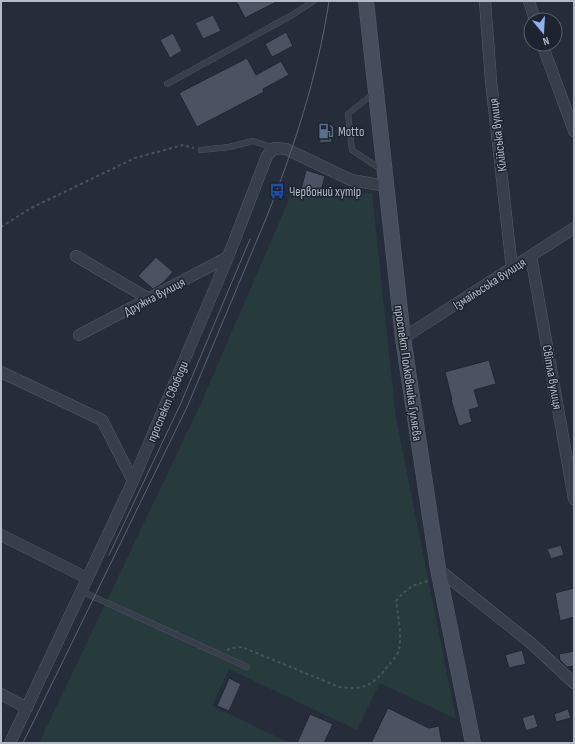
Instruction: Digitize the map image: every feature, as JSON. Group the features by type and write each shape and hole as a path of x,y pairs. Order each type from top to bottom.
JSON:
{"main road":[{"name":"проспект Полковника Гуляєва","path":"366,1 403,338 439,574 473,743"}],"street":[{"name":"Кілійська вулиця","path":"485,1 491,81 512,268"},
{"path":"529,1 532,12"},
{"path":"545,52 574,131"},
{"path":"274,148 286,149 351,180 385,179"},
{"name":"проспект Свободи","path":"10,743 134,481 228,257 268,156 274,148"},
{"name":"Ізмаїльська вулиця","path":"403,338 574,228"},
{"path":"76,256 149,299"},
{"name":"Світла вулиця","path":"531,256 574,499"},
{"name":"Дружна вулиця","path":"79,335 228,257"},
{"path":"1,372 102,420 134,481"},
{"path":"1,535 87,578"},
{"path":"439,574 532,644 574,683"},
{"path":"1,694 27,708"}],"lane":[{"path":"167,84 292,15 314,1"},
{"path":"376,91 348,114 352,150 385,179"},
{"path":"201,150 229,147 254,141 274,148"},
{"path":"81,591 246,667"}],"path":[{"path":"1,227 31,208 135,158 183,145 201,150"},
{"path":"220,655 231,648 242,647 339,687 356,689 368,686 379,677 399,652 400,637 396,601 406,589 439,574"}],"shaded area":[{"path":"372,193 396,418 456,719 380,683 357,730 229,669 212,706 290,743 39,743 202,401 290,197"}],"building":[{"path":"236,1 278,1 245,18"},
{"path":"213,15 221,31 203,39 195,23"},
{"path":"286,32 293,46 272,57 265,44"},
{"path":"173,33 182,51 170,58 160,40"},
{"path":"247,58 256,75 281,61 289,75 263,89 264,92 197,127 179,93"},
{"path":"331,131 332,142 320,143 319,133"},
{"path":"306,170 325,176 321,191 301,190"},
{"path":"156,257 173,272 163,283 153,289 138,276"},
{"path":"489,360 496,384 474,390 479,407 469,410 472,422 459,426 451,400 445,372"},
{"path":"561,545 564,555 551,559 547,549"},
{"path":"574,588 574,617 560,621 555,593"},
{"path":"522,650 526,664 509,668 505,655"},
{"path":"574,651 574,666 567,667 560,660 559,654"},
{"path":"229,678 241,684 229,711 217,706"},
{"path":"388,708 429,728 439,726 442,743 371,743"},
{"path":"568,709 571,718 556,722 554,714"},
{"path":"310,714 333,724 324,743 297,743"},
{"path":"534,714 538,727 526,731 522,718"}],"tram line":[{"path":"23,743 188,405 265,221 295,140 318,57 329,1"},
{"path":"109,555 181,403 250,239"}],"place":[{"name":"Motto","path":"326,131"},
{"name":"Червоний хутір","path":"277,191"}]}
